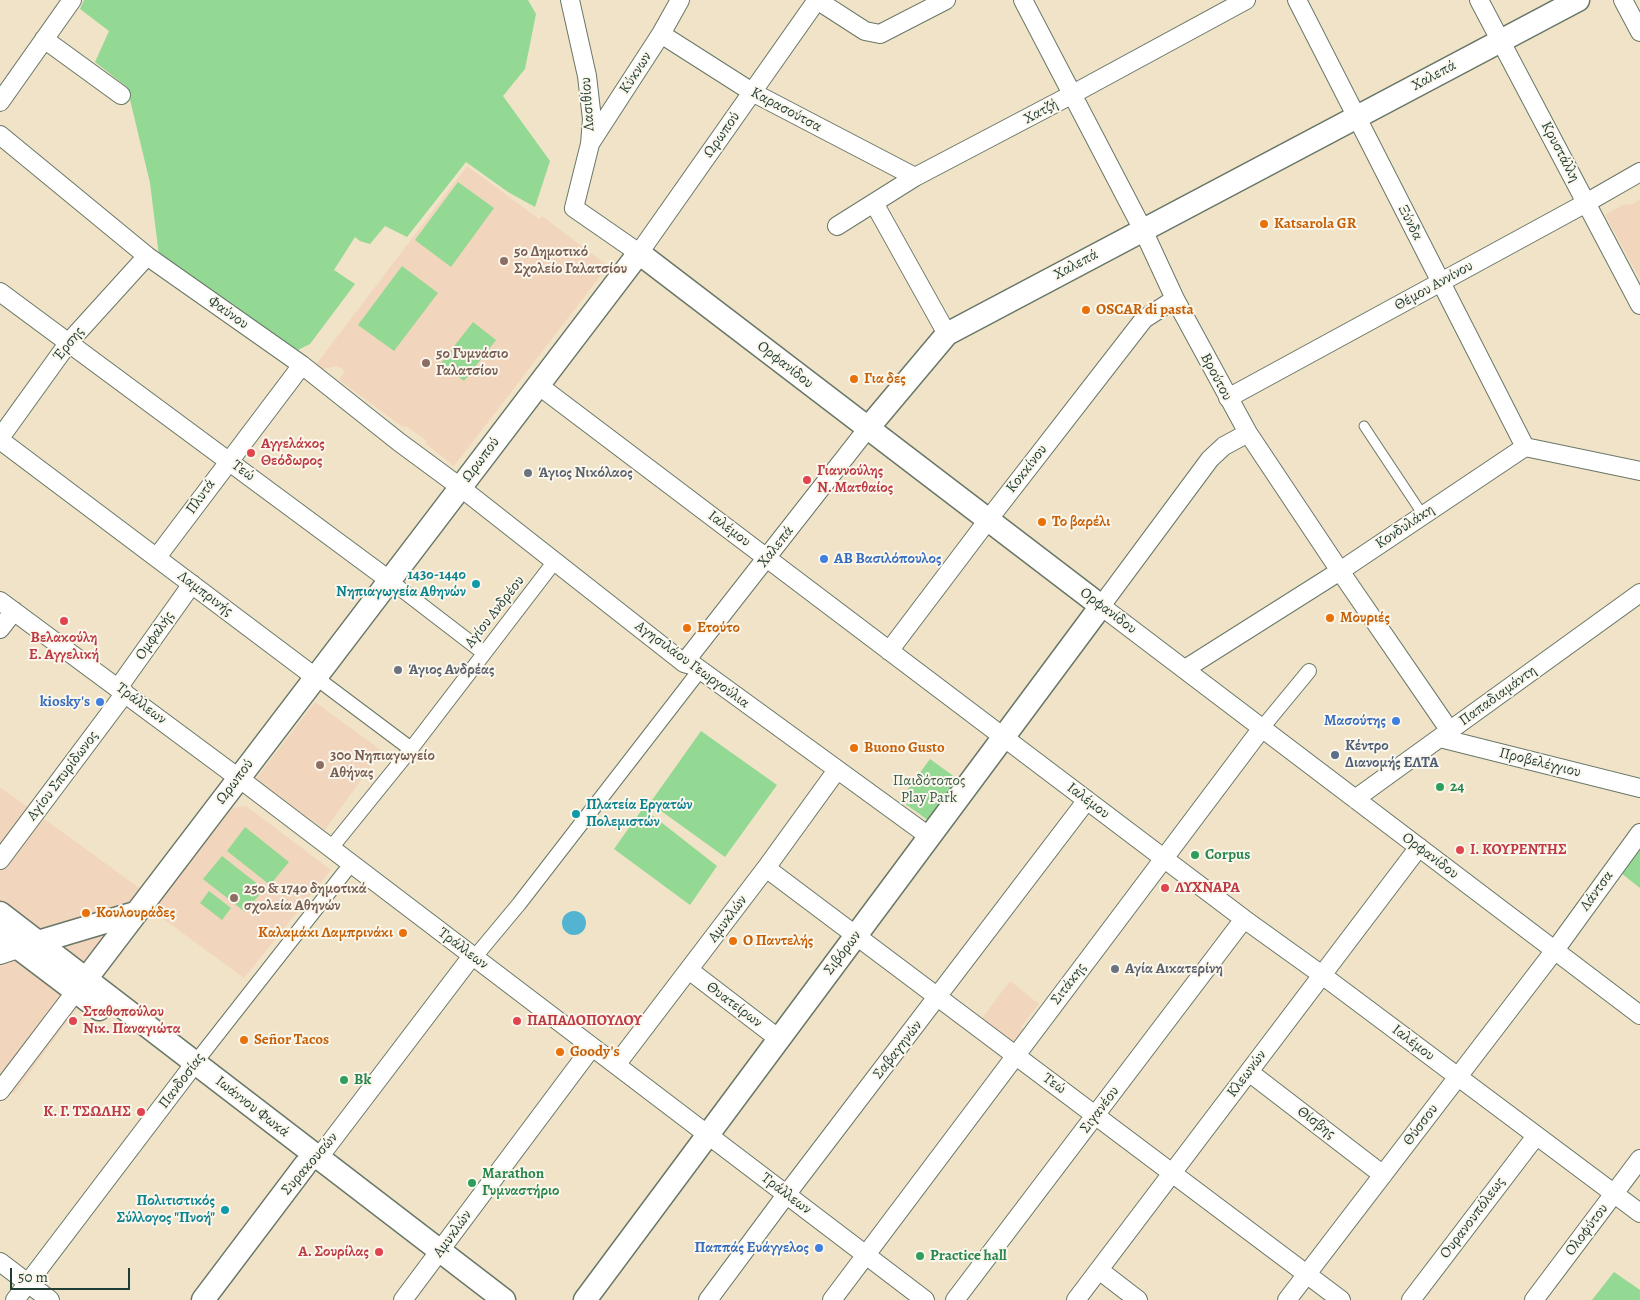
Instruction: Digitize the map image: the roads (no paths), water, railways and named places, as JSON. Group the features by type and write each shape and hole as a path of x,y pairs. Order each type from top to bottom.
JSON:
{"street":[{"path":"0,102 72,0"},
{"name":"Λασιθίου","path":"570,0 587,76 592,119 590,144 574,208"},
{"name":"Κύκνων","path":"590,144 661,34 680,0"},
{"path":"816,0 865,31 880,34 946,0"},
{"name":"Ωρωπού","path":"0,1091 639,253 816,0"},
{"name":"Βρούτου","path":"1023,0 1071,96 1143,230 1175,299 1248,433 1445,734"},
{"name":"Χατζή","path":"837,226 915,177 1071,96 1246,0"},
{"name":"Ξύνδα","path":"1297,0 1525,447"},
{"name":"Κρυστάλλη","path":"1479,0 1640,304"},
{"name":"Χαλεπά","path":"692,666 767,558 868,428 947,334 1578,0"},
{"path":"1623,0 1640,32"},
{"name":"Καρασούτσα","path":"661,34 752,92 915,177"},
{"path":"44,39 121,95"},
{"name":"Φαύνου","path":"0,135 147,256 302,365 399,442 460,486"},
{"name":"Θέμου Αννίνου","path":"1228,398 1640,172"},
{"path":"874,203 947,334"},
{"name":"Ορφανίδου","path":"574,208 639,253 1640,1015"},
{"name":"Έρσης","path":"0,439 69,342 147,256"},
{"name":"Τεώ","path":"0,292 389,580 484,653"},
{"name":"Κοκκίνου","path":"890,651 988,520 1144,319 1175,299"},
{"name":"Πλυτά","path":"157,558 228,460 302,365"},
{"name":"Ιαλέμου","path":"538,385 1244,919 1322,975 1640,1213"},
{"path":"1101,606 1210,459 1224,446 1248,433"},
{"name":"Λαμπρινής","path":"0,439 411,749"},
{"path":"1525,447 1640,471"},
{"name":"Κονδυλάκη","path":"1184,669 1340,571 1525,447"},
{"name":"Αγησιλάου Γεωργούλια","path":"460,486 692,666 930,837"},
{"name":"Αγίου Ανδρέου","path":"330,848 411,749 555,561"},
{"name":"Ομφαλής","path":"122,690 192,584"},
{"name":"Παπαδιαμάντη","path":"1355,799 1640,593"},
{"path":"0,629 7,606"},
{"name":"Τράλλεων","path":"7,606 122,690 924,1300"},
{"name":"Σιβόρων","path":"585,1300 1101,606"},
{"path":"472,956 479,952 519,904 692,666"},
{"name":"Σιτάκης","path":"832,1300 1262,728 1309,671"},
{"name":"Αγίου Σπυρίδωνος","path":"0,860 122,690"},
{"name":"Προβελέγγιου","path":"1445,734 1640,788"},
{"name":"Αμυκλών","path":"616,1066 766,868 837,770"},
{"name":"Σαβαγηνών","path":"708,1300 1087,800"},
{"name":"Λάντσα","path":"1555,950 1640,833"},
{"name":"Κλεωνών","path":"1076,1300 1419,847"},
{"name":"Πανδοσίας","path":"15,1300 191,1069 351,864"},
{"name":"Τεώ","path":"766,868 1341,1300"},
{"name":"Ιωάννου Φωκά","path":"0,913 19,948"},
{"path":"19,948 135,913"},
{"name":"Σιγανέου","path":"955,1300 1244,919"},
{"path":"19,948 88,944 120,933"},
{"name":"Ιωάννου Φωκά","path":"0,934 19,948 81,985 436,1256 504,1300"},
{"name":"Θύσσου","path":"1287,1300 1555,950"},
{"name":"Συρακουσών","path":"203,1300 472,956"},
{"name":"Θυατείρων","path":"689,970 779,1039"},
{"name":"Αμυκλών","path":"403,1300 592,1047"},
{"name":"Θίσβης","path":"1248,1072 1383,1175"},
{"name":"Ουρανουπόλεως","path":"1411,1300 1536,1136"},
{"name":"Ολοφύτου","path":"1534,1300 1640,1159"},
{"name":"Ιωάννου Φωκά","path":"436,1256 482,1300"},
{"path":"0,1262 50,1300"},
{"path":"1099,1270 1138,1300"}],"lane":[{"path":"1364,426 1423,515"}],"water":[{"path":"574,911 583,914 586,923 583,932 574,935 565,932 562,923 565,914"}],"place":[{"name":"Katsarola GR","path":"1264,224"},
{"name":"5ο Δημοτικό Σχολείο Γαλατσίου","path":"504,261"},
{"name":"OSCAR di pasta","path":"1086,310"},
{"name":"5ο Γυμνάσιο Γαλατσίου","path":"426,363"},
{"name":"Για δες","path":"854,379"},
{"name":"Αγγελάκος Θεόδωρος","path":"251,453"},
{"name":"Άγιος Νικόλαος","path":"528,473"},
{"name":"Γιαννούλης Ν. Ματθαίος","path":"807,480"},
{"name":"Το βαρέλι","path":"1042,522"},
{"name":"ΑΒ Βασιλόπουλος","path":"824,559"},
{"name":"143ο-144ο Νηπιαγωγεία Αθηνών","path":"476,584"},
{"name":"Μουριές","path":"1330,618"},
{"name":"Βελακούλη Ε. Αγγελική","path":"64,621"},
{"name":"Ετούτο","path":"687,628"},
{"name":"Άγιος Ανδρέας","path":"398,670"},
{"name":"kiosky's","path":"100,702"},
{"name":"Μασούτης","path":"1396,721"},
{"name":"Buono Gusto","path":"854,748"},
{"name":"Κέντρο Διανομής ΕΛΤΑ","path":"1335,755"},
{"name":"30ο Νηπιαγωγείο Αθήνας","path":"320,765"},
{"name":"24","path":"1440,787"},
{"name":"Πλατεία Εργατών Πολεμιστών","path":"576,814"},
{"name":"Ι. ΚΟΥΡΕΝΤΗΣ","path":"1460,850"},
{"name":"Corpus","path":"1195,855"},
{"name":"ΛΥΧΝΑΡΑ","path":"1165,888"},
{"name":"25ο & 174ο δημοτικά σχολεία Αθηνών","path":"234,898"},
{"name":"Κουλουράδες","path":"86,913"},
{"name":"Καλαμάκι Λαμπρινάκι","path":"403,933"},
{"name":"Ο Παντελής","path":"733,941"},
{"name":"Αγία Αικατερίνη","path":"1115,969"},
{"name":"Σταθοπούλου Νικ. Παναγιώτα","path":"73,1021"},
{"name":"ΠΑΠΑΔΟΠΟΥΛΟΥ","path":"517,1021"},
{"name":"Señor Tacos","path":"244,1040"},
{"name":"Goody's","path":"560,1052"},
{"name":"Bk","path":"344,1080"},
{"name":"Κ. Γ. ΤΣΩΛΗΣ","path":"141,1112"},
{"name":"Marathon Γυμναστήριο","path":"472,1183"},
{"name":"Πολιτιστικός Σύλλογος \"Πνοή\"","path":"225,1210"},
{"name":"Παππάς Ευάγγελος","path":"819,1248"},
{"name":"Α. Σουρίλας","path":"379,1252"},
{"name":"Practice hall","path":"920,1256"}],"park label":[{"name":"Παιδότοπος Play Park","path":"929,790"}]}
